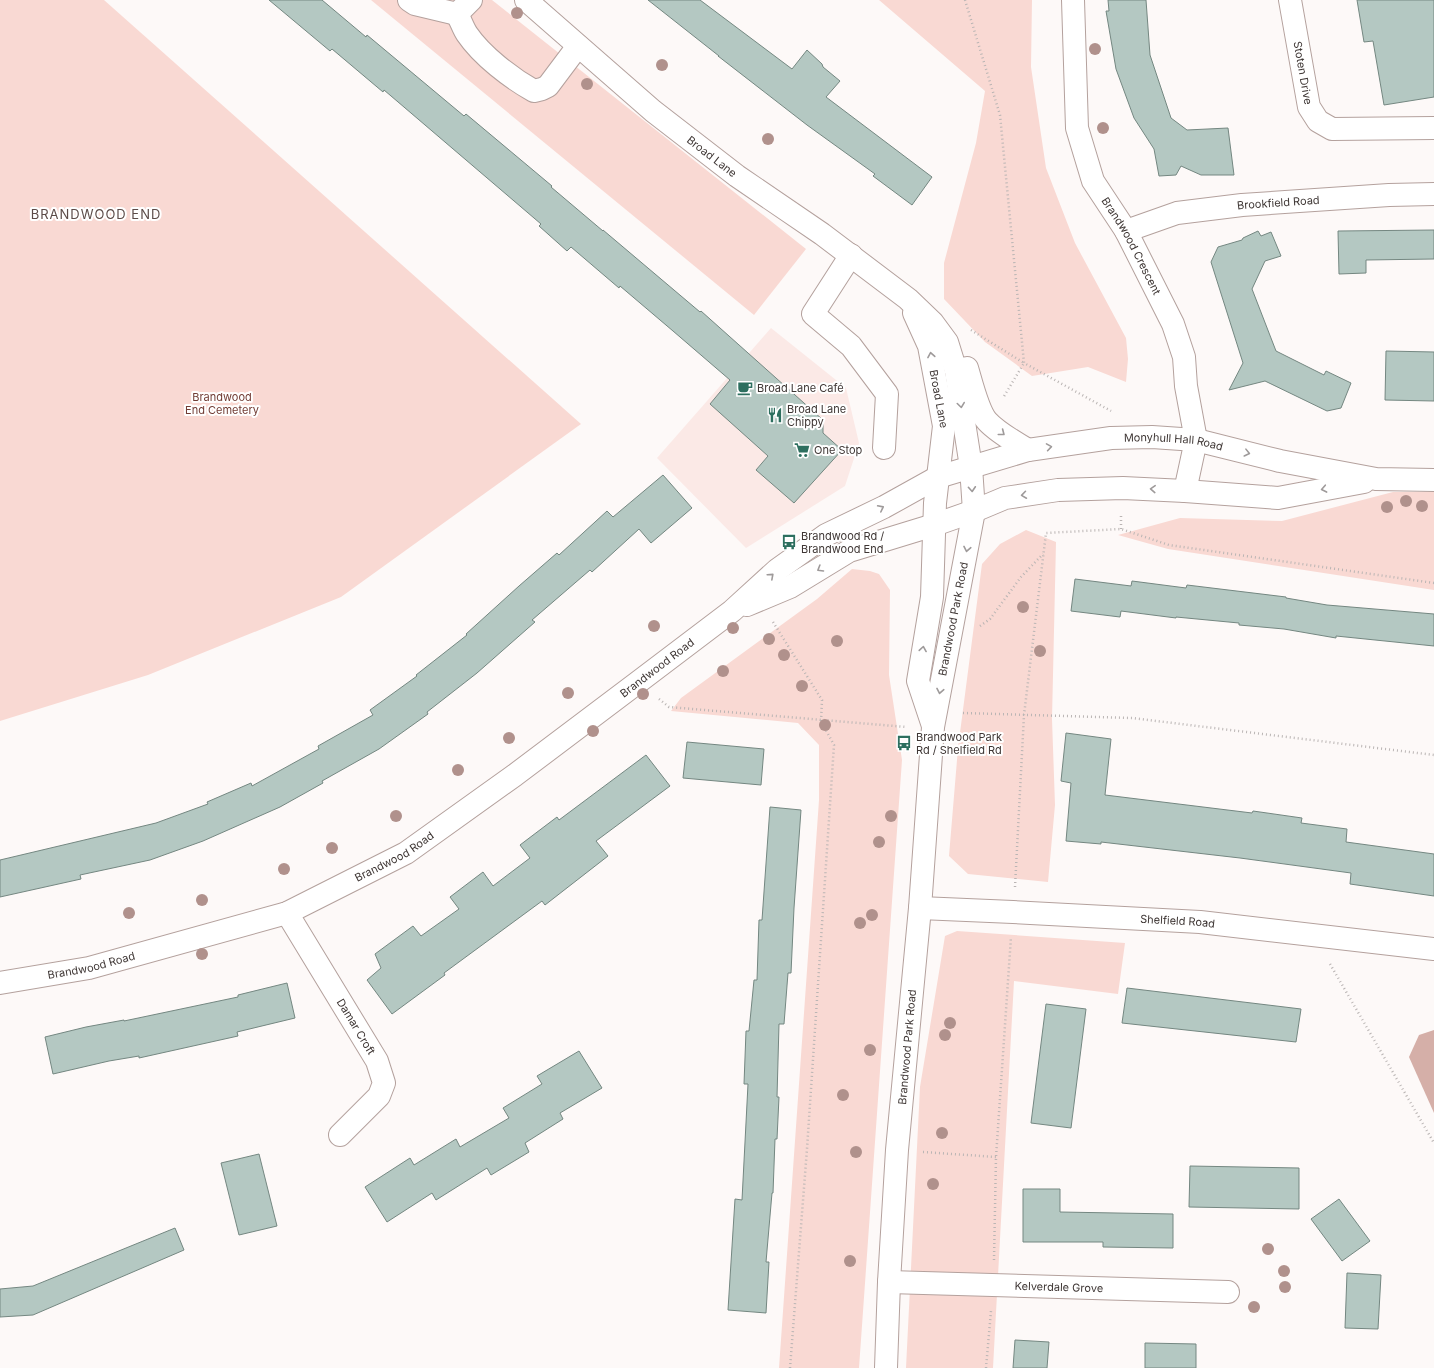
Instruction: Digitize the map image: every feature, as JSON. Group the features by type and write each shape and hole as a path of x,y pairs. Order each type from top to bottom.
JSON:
{"street":[{"path":"410,0 415,4 464,7 467,34 499,67 534,91 548,86 578,46"},
{"name":"Broad Lane","path":"526,0 653,111 731,171 822,234 908,299 933,323 965,363 975,395 987,420 1012,441 1028,450"},
{"name":"Brandwood Crescent","path":"1073,0 1078,128 1093,181 1126,231 1173,324 1184,357 1186,386 1196,440 1185,491"},
{"name":"Stoten Drive","path":"1290,0 1309,107 1318,121 1332,129 1434,128"},
{"name":"Brookfield Road","path":"1126,231 1177,213 1242,205 1389,195 1434,194"},
{"path":"851,255 813,314 851,346 887,394 884,448"},
{"name":"Broad Lane","path":"908,299 929,346 944,426 935,503"},
{"name":"Broad Lane","path":"947,342 956,371 971,466 974,511"},
{"name":"Monyhull Hall Road","path":"971,466 1028,450 1111,438 1152,437 1196,440 1280,461 1376,479 1434,480"},
{"name":"Brandwood Road","path":"0,983 89,968 287,913 406,853 515,775 732,612 777,570 826,535 884,507 938,477 971,466"},
{"name":"Monyhull Hall Road","path":"974,511 1005,498 1058,490 1123,488 1278,498 1376,479"},
{"name":"Brandwood Park Road","path":"933,727 918,681 932,597 935,503"},
{"name":"Brandwood Road","path":"732,612 790,587 850,551 974,511"},
{"name":"Brandwood Park Road","path":"886,1368 889,1282 897,1150 920,908 933,727 974,511"},
{"name":"Shelfield Road","path":"920,908 1200,922 1434,949"},
{"name":"Damar Croft","path":"287,913 377,1061 384,1083 379,1096 340,1135"},
{"name":"Kelverdale Grove","path":"889,1282 1228,1292"}],"path":[{"path":"965,0 1000,115 1024,363 1000,404"},
{"path":"1024,363 1114,413"},
{"path":"986,1368 994,1286 996,1157 1013,912 1024,715 1046,533 1121,529 1169,545 1434,583"},
{"path":"948,645 990,619 1021,577 1044,554"},
{"path":"759,600 822,700 821,721 834,745 790,1368"},
{"path":"637,683 669,706 821,721 902,728 933,727 957,712 1132,718 1434,756"},
{"path":"1313,935 1434,1143"},
{"path":"897,1150 996,1157"}],"shaded area":[{"path":"771,328 846,388 859,443 845,486 746,548 657,458"},
{"path":"1434,1030 1434,1113 1409,1057 1419,1035"}],"green space":[{"name":"Brandwood End Cemetery","path":"0,0 104,0 581,424 341,597 148,675 0,721"},
{"path":"371,0 492,0 806,249 754,315"},
{"path":"879,0 1032,0 1031,67 1046,168 1075,243 1126,338 1128,359 1126,382 1088,367 1032,376 985,342 944,299 944,263 976,143 985,91"},
{"path":"1393,492 1434,492 1434,590 1168,549 1118,535 1180,518 1282,521"},
{"path":"1026,530 1056,542 1052,719 1055,805 1048,882 968,874 949,856 958,748 982,564 1000,544"},
{"path":"852,569 870,571 879,574 890,590 889,675 902,760 859,1368 779,1368 819,800 819,745 798,723 671,711 681,698 817,599"},
{"path":"957,931 1125,943 1118,994 1014,981 993,1368 906,1368 920,1087 945,936"}],"building":[{"path":"269,0 322,0 366,37 367,35 464,116 466,114 603,231 700,312 701,311 823,420 823,433 842,450 794,503 756,470 768,456 710,404 730,380 620,286 619,288 571,247 567,251 539,226 541,224 384,90 383,92 332,49 330,51"},
{"path":"648,0 700,0 792,69 807,50 822,64 823,67 840,81 826,97 932,177 912,205 873,176 875,174 807,125"},
{"path":"1108,0 1146,0 1150,55 1171,118 1187,130 1228,128 1234,175 1201,175 1181,166 1176,175 1159,176 1154,149 1134,118 1116,69 1106,11 1109,11"},
{"path":"1357,0 1434,0 1434,97 1384,105 1373,41 1364,42"},
{"path":"1434,230 1434,259 1366,260 1366,273 1339,274 1338,231"},
{"path":"1258,231 1261,236 1271,232 1281,256 1265,261 1252,289 1276,351 1324,375 1326,371 1351,383 1341,408 1327,411 1265,381 1229,390 1243,363 1211,262 1218,247 1242,240 1243,238"},
{"path":"1386,351 1434,352 1434,401 1385,400"},
{"path":"663,475 692,508 651,543 639,529 592,572 590,570 532,620 535,622 477,673 427,712 428,714 379,749 322,781 323,783 280,807 203,841 150,860 80,875 81,879 0,897 0,860 156,823 208,804 207,802 251,783 252,786 319,749 318,746 373,715 370,710 417,676 416,675 467,635 466,634 519,586 557,553 559,555 607,511 613,517"},
{"path":"1075,579 1131,586 1132,581 1186,588 1187,585 1286,597 1327,605 1434,614 1434,646 1336,636 1336,638 1284,629 1239,625 1239,623 1176,618 1121,611 1120,617 1071,611"},
{"path":"1066,733 1111,739 1105,795 1252,813 1253,811 1302,818 1301,823 1347,829 1346,842 1434,854 1434,896 1350,884 1351,873 1240,858 1101,842 1101,844 1066,841 1071,783 1061,781"},
{"path":"687,742 764,749 761,785 683,778"},
{"path":"646,755 670,786 596,841 608,856 545,905 542,901 444,973 445,975 392,1014 367,980 381,968 375,954 413,926 421,936 459,909 450,897 483,872 493,886 530,858 520,845 557,817 559,820"},
{"path":"770,807 801,810 791,973 788,973 784,1024 779,1024 777,1097 779,1097 777,1139 775,1139 773,1193 766,1262 769,1262 766,1313 728,1310 735,1199 742,1200 748,1084 744,1084 746,1031 749,1031 754,980 757,980 759,920 762,920"},
{"path":"287,983 295,1018 237,1032 238,1036 139,1058 139,1056 109,1061 53,1074 45,1037 86,1027 124,1021 238,997 238,995"},
{"path":"1127,988 1301,1009 1296,1042 1122,1023"},
{"path":"1046,1004 1086,1009 1071,1128 1031,1123"},
{"path":"579,1051 602,1088 560,1113 563,1119 525,1143 529,1152 491,1175 487,1168 436,1200 432,1193 387,1222 365,1187 410,1158 414,1165 456,1139 460,1147 509,1118 503,1108 542,1084 537,1076"},
{"path":"259,1154 277,1226 239,1235 221,1163"},
{"path":"1190,1166 1299,1168 1299,1209 1189,1207"},
{"path":"1023,1189 1060,1189 1060,1212 1173,1214 1173,1248 1103,1247 1103,1242 1023,1242"},
{"path":"1339,1199 1370,1241 1342,1261 1311,1219"},
{"path":"175,1228 184,1250 33,1315 0,1317 0,1289 33,1286"},
{"path":"1347,1273 1381,1275 1378,1329 1345,1328"},
{"path":"1015,1340 1049,1342 1047,1368 1013,1368"},
{"path":"1145,1343 1196,1344 1196,1368 1145,1368"}],"place":[{"name":"Broad Lane Café","path":"745,388"},
{"name":"Broad Lane Chippy","path":"775,415"},
{"name":"One Stop","path":"802,450"},
{"name":"Brandwood Rd / Brandwood End","path":"789,542"},
{"name":"Brandwood Park Rd / Shelfield Rd","path":"904,743"}],"district":[{"name":"BRANDWOOD END","path":"96,214"}]}
